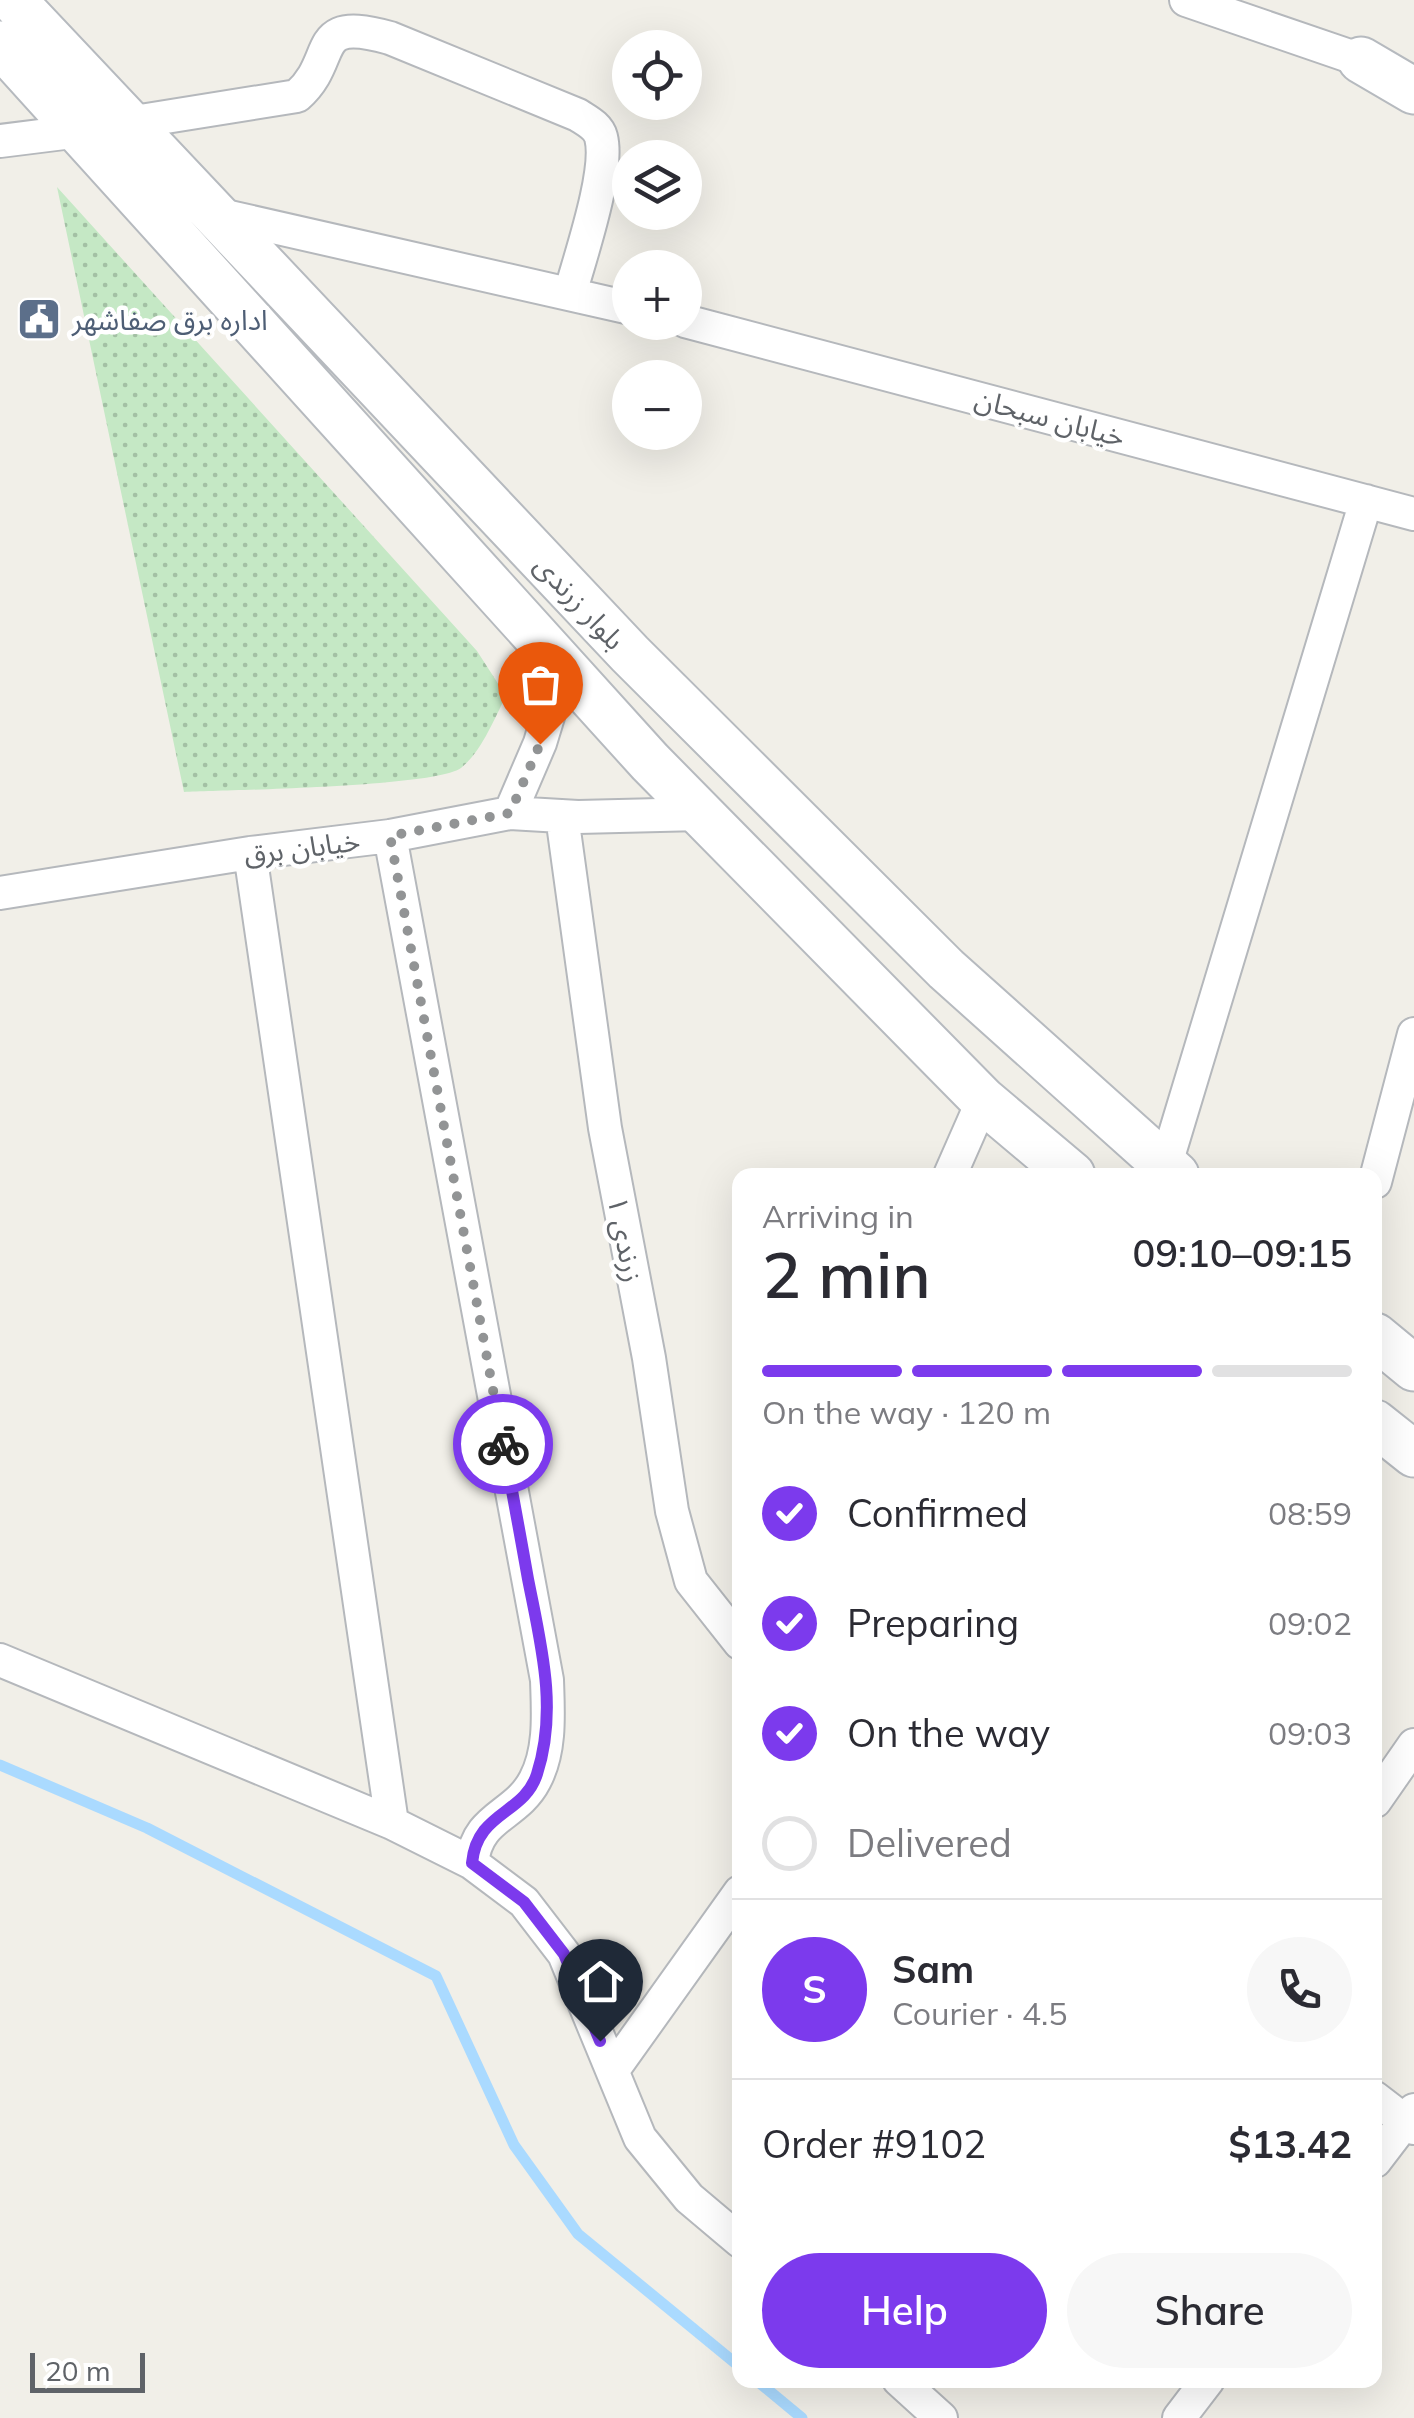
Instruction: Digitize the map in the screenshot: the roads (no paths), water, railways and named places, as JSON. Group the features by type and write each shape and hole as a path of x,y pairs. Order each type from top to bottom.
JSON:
{"main road":[{"name":"بلوار زرندی","path":"14,0 630,654 946,969 1167,1168"},
{"name":"بلوار زرندی","path":"0,44 563,667 701,814 983,1100 1064,1168"},
{"path":"1362,60 1414,60"},
{"path":"1362,60 1414,92"},
{"path":"1382,1342 1414,1368"},
{"path":"1382,1429 1414,1454"}],"street":[{"path":"1186,0 1362,60"},
{"path":"128,123 297,96 309,85 326,45 336,34 362,30 390,38 594,125 601,135 601,173 570,294"},
{"path":"0,141 80,131"},
{"path":"212,213 612,304"},
{"name":"خیابان سبحان","path":"702,325 1414,514"},
{"path":"1171,1168 1366,501"},
{"path":"563,667 540,744 510,813 701,814"},
{"name":"خیابان برق","path":"0,893 250,853 390,836 510,813"},
{"name":"زرندی ۱","path":"562,816 605,1128 672,1511 691,1581 732,1633"},
{"path":"390,836 547,1680 548,1735 535,1780 511,1807 482,1829 472,1863"},
{"path":"250,853 392,1823"},
{"path":"1379,1168 1414,1034"},
{"path":"953,1168 983,1100"},
{"path":"0,1660 392,1823 472,1863 524,1902 564,1954 640,2138 688,2198 732,2234"},
{"path":"1382,1791 1414,1746"},
{"path":"613,2070 732,1903"},
{"path":"1382,2102 1411,2120 1382,2154"},
{"path":"908,2388 941,2418"},
{"path":"1179,2418 1202,2388"}],"waterway":[{"path":"0,1765 147,1828 436,1976 514,2145 578,2234 732,2360"},
{"path":"766,2388 802,2418"}],"place":[{"name":"اداره برق صفاشهر","path":"39,319"}]}
